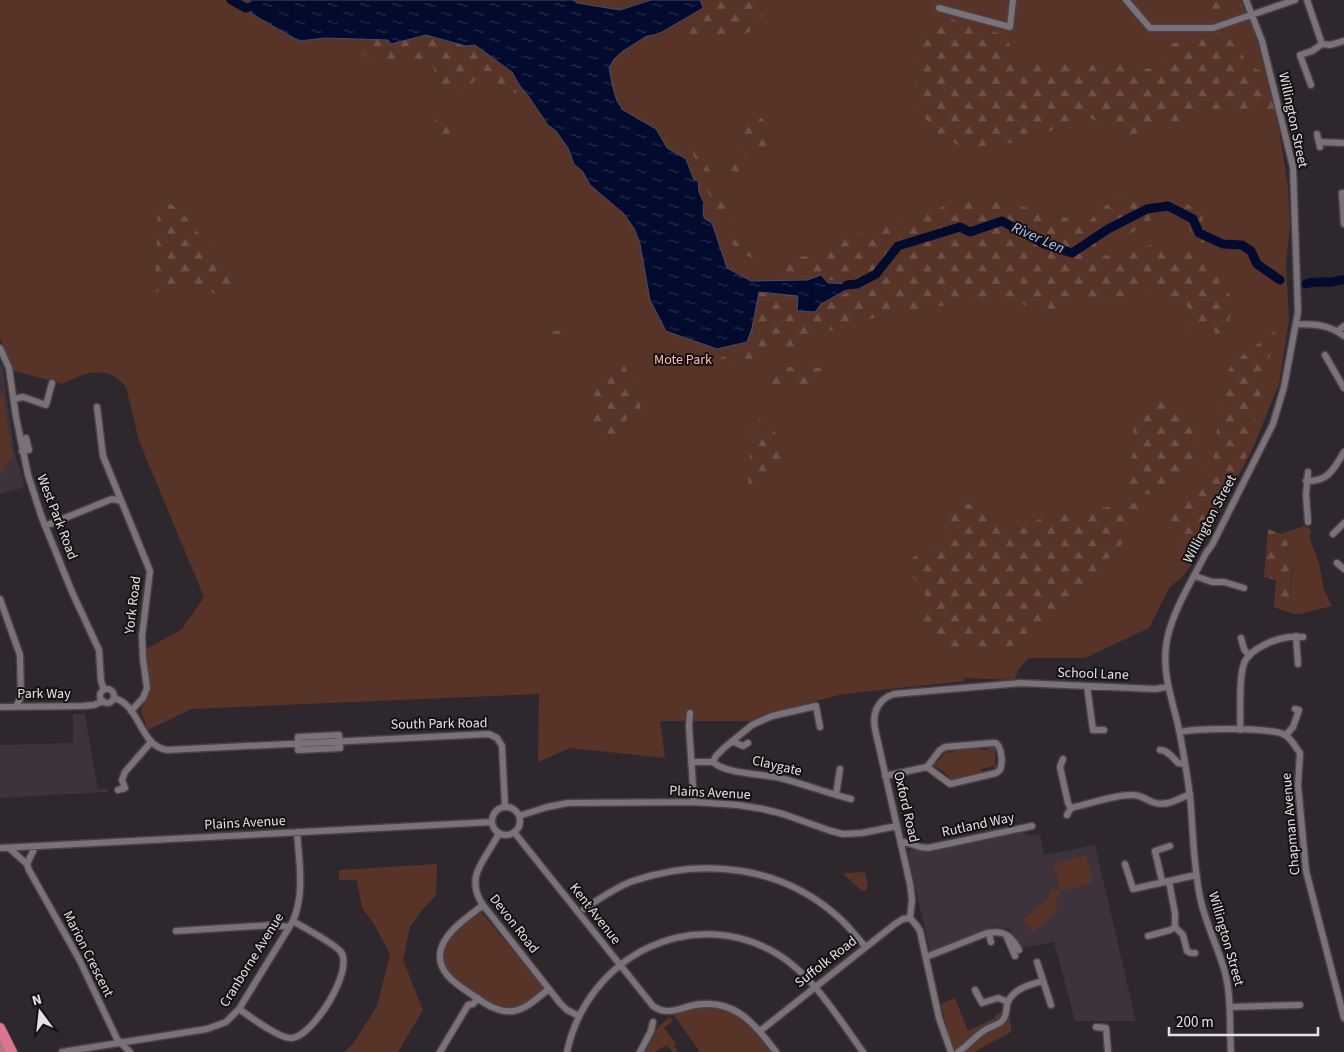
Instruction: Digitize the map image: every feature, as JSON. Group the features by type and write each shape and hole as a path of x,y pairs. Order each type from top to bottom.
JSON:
{"highway":[{"path":"0,1028 12,1052"}],"main road":[{"path":"0,1044 5,1052"}],"street":[{"path":"940,8 1010,27 1013,0"},
{"path":"1126,0 1150,28 1213,28 1295,0"},
{"name":"Willington Street","path":"1231,1052 1230,1006 1224,970 1204,915 1196,874 1190,794 1180,732 1168,687 1165,658 1168,637 1177,613 1273,424 1284,387 1297,324 1293,167 1269,67 1253,14 1246,0"},
{"path":"1307,0 1322,44"},
{"path":"1311,85 1300,55 1312,51 1322,44 1330,45 1344,41"},
{"path":"1317,134 1320,145 1344,143"},
{"path":"1344,193 1342,193 1344,224"},
{"path":"1297,324 1321,324 1338,331 1344,336"},
{"path":"1338,331 1344,326"},
{"name":"West Park Road","path":"0,348 9,368 22,451 28,475 45,526 72,592 99,650 101,681 104,690"},
{"path":"1325,355 1344,388"},
{"path":"14,398 23,397 46,405 52,383"},
{"name":"York Road","path":"97,407 103,456 150,571 142,636 147,688 143,698 131,711"},
{"path":"22,451 29,450 26,438"},
{"path":"1306,481 1319,481 1327,477 1344,452"},
{"path":"1308,472 1306,481 1308,522"},
{"path":"112,499 117,490"},
{"path":"45,526 112,499 122,501"},
{"path":"1299,514 1308,514"},
{"path":"1337,531 1344,523"},
{"path":"1337,563 1344,569"},
{"path":"1195,576 1212,582 1224,582 1244,588"},
{"path":"0,599 2,611 20,652 21,696 16,707"},
{"path":"1240,730 1242,673 1249,656 1276,639 1300,636 1298,664"},
{"path":"1242,638 1244,649 1249,656"},
{"name":"School Lane","path":"1017,684 1155,689 1168,687"},
{"name":"Oxford Road","path":"951,1052 941,1027 918,928 910,918 912,900 874,721 877,707 888,696 901,693 1017,684"},
{"path":"1087,686 1093,730 1104,730"},
{"path":"104,690 111,691 114,698 109,703 103,701 100,696 104,690"},
{"path":"21,696 28,706"},
{"path":"114,698 121,700 131,711 151,742 125,772 122,780 124,788 118,790"},
{"name":"Park Way","path":"0,707 89,706 103,701"},
{"path":"713,762 716,756 752,725 772,716 816,706 820,727"},
{"path":"1180,732 1209,728 1275,732 1286,736 1293,726 1299,710 1295,709"},
{"path":"690,713 689,726 694,802"},
{"name":"South Park Road","path":"151,742 159,748 167,750 492,734 502,746 505,807"},
{"name":"Chapman Avenue","path":"1286,736 1300,753 1298,784 1306,872 1344,1018"},
{"name":"Claygate","path":"732,741 743,746 748,743"},
{"path":"886,776 927,768 940,750 945,747 996,743 1000,748 1001,768 996,773 950,784 927,768"},
{"path":"1160,750 1169,753 1178,763 1185,764"},
{"path":"1063,759 1060,767 1068,803 1071,808"},
{"name":"Claygate","path":"691,762 713,762 717,766 726,769 781,778 851,800"},
{"path":"836,795 840,769"},
{"path":"1066,815 1071,808 1132,795 1142,796 1153,802 1163,804 1190,794"},
{"name":"Plains Avenue","path":"519,816 547,807 568,803 694,802 763,809 843,834 862,833 897,826"},
{"path":"505,807 513,809 519,816 519,824 514,832 507,834 499,833 492,822 495,813 505,807"},
{"name":"Plains Avenue","path":"0,848 492,822"},
{"name":"Rutland Way","path":"901,841 928,848 1032,826"},
{"name":"Cranborne Avenue","path":"62,1052 212,1028 226,1022 239,1009 292,921 299,903 297,832"},
{"name":"Kent Avenue","path":"514,832 650,1002 659,1010 670,1011 702,1004 719,1006 742,1014 760,1031"},
{"name":"Devon Road","path":"499,833 475,878 476,894 549,989 567,1010 579,1016"},
{"path":"1170,846 1155,851 1176,914 1175,927 1183,935 1187,951 1195,953"},
{"path":"27,864 35,847"},
{"name":"Marion Crescent","path":"9,848 27,864 79,959 119,1042 130,1052"},
{"path":"1125,864 1132,890 1196,874"},
{"path":"584,908 606,894 632,882 657,874 714,868 741,870 765,875 784,882 822,904 838,916 866,947"},
{"path":"483,905 449,935 443,945 440,954 441,964 448,977 456,985 500,1010 512,1011 525,1008 549,989"},
{"name":"Suffolk Road","path":"760,1031 895,924 910,918"},
{"path":"239,1009 281,1036 294,1038 300,1036 308,1029 330,1000 344,964 342,954 338,949 292,921"},
{"path":"176,930 274,925 288,927"},
{"path":"1148,936 1175,927"},
{"path":"926,957 987,932 996,931 1013,939 1017,953"},
{"path":"987,932 991,942"},
{"path":"567,1052 571,1035 579,1016 595,989 607,975 632,955 665,941 700,935 726,936 755,944 778,955 797,969 814,988 863,1052"},
{"path":"1037,962 1052,1005"},
{"path":"958,1052 984,1031 1001,1022 1005,1017 1008,1002 1014,993 1032,984 1044,981"},
{"path":"975,990 982,1003 998,998 1008,1002"},
{"path":"468,1005 466,1000 469,992"},
{"path":"440,1052 468,1005 473,1004 478,998"},
{"path":"1230,1006 1300,1005"},
{"path":"640,1052 652,1022"},
{"path":"1096,1027 1106,1028 1108,1052"},
{"path":"760,1031 776,1052"}],"shaded area":[{"path":"0,364 2,364 14,450 25,487 0,494"},
{"path":"73,714 85,714 98,789 108,789 108,792 0,798 0,745 73,743"},
{"path":"1021,831 1029,836 1040,834 1044,855 1095,845 1136,1021 1075,1021 1054,942 1021,948 1010,929 992,927 930,952 908,854 910,850 936,850"}],"green space":[{"name":"Mote Park","path":"0,0 1240,0 1252,26 1268,74 1288,187 1290,226 1286,264 1289,320 1279,384 1253,448 1192,564 1183,576 1169,588 1149,628 1085,658 1029,658 1020,667 1014,680 965,678 964,665 965,681 843,694 773,712 750,721 660,721 665,758 570,748 538,762 539,694 191,709 148,730 141,711 150,688 146,649 182,629 204,597 139,441 126,387 111,375 96,372 80,376 63,384 14,371 0,338"},
{"path":"709,0 775,0 748,33 704,39 680,29"},
{"path":"1207,0 1241,0 1243,6 1214,15"},
{"path":"937,15 1005,35 1018,63 1107,65 1121,56 1132,73 1164,64 1170,44 1236,29 1245,64 1268,74 1277,117 1226,107 1132,135 1087,117 1021,142 963,148 934,131 916,104 917,53"},
{"path":"426,35 466,46 475,45 512,72 520,86 516,93 502,90 490,71 479,71 472,84 462,90 445,87 438,83 431,59 424,58 418,65 409,66 408,58 371,62 351,38 388,40"},
{"path":"748,113 763,119 767,147 749,149 735,180 724,152 738,147 742,121"},
{"path":"436,117 456,126 455,140 445,144 433,123"},
{"path":"702,144 707,165 733,224 768,257 766,265 744,254 729,241 691,147"},
{"path":"1117,196 1179,198 1202,215 1205,242 1196,243 1184,217 1165,211 1122,239 1106,241 1097,256 1111,255 1159,243 1213,260 1234,304 1221,348 1213,327 1191,330 1185,318 1188,308 1185,299 1162,296 1142,287 1123,298 1087,308 1076,293 1056,318 1004,297 891,313 815,335 790,351 765,350 744,365 714,362 747,342 753,329 759,291 799,296 795,319 817,312 823,305 859,286 857,282 830,280 819,272 793,279 771,276 778,262 796,256 826,257 844,238 920,217 964,197 1041,210 1087,224"},
{"path":"171,204 185,216 229,271 232,288 218,296 203,288 195,287 155,292 158,205"},
{"path":"559,330 567,336 565,345 554,348 547,342 545,335"},
{"path":"1276,330 1244,465 1181,550 1164,512 1213,465 1223,377 1235,361"},
{"path":"610,364 623,364 637,387 641,412 627,416 624,435 607,434 589,421 593,398 598,384"},
{"path":"786,367 822,368 817,384 764,391 775,370"},
{"path":"0,393 3,394 13,458 8,460 0,476"},
{"path":"1164,400 1202,429 1197,451 1167,495 1127,493 1134,439 1133,418"},
{"path":"758,419 779,436 788,466 748,486 752,425"},
{"path":"959,496 993,523 1028,524 1049,515 1142,502 1124,542 1059,610 1056,607 1037,626 1022,636 1024,642 992,652 944,647 922,624 925,590 906,571 913,557 944,537"},
{"path":"1304,526 1311,530 1310,539 1319,563 1324,590 1332,606 1293,614 1291,582 1295,565 1287,552 1289,531"},
{"path":"1268,529 1281,534 1289,531 1287,552 1295,565 1290,582 1293,614 1274,607 1276,580 1264,577"},
{"path":"996,745 999,751 995,752 995,765 1000,765 996,771 994,766 981,769 981,772 949,781 946,779 949,776 935,766 932,770 932,762 936,764 944,754 941,751 945,749 945,753 954,752 954,749 980,747 980,750 988,750 988,746"},
{"path":"1086,855 1093,883 1061,891 1056,902 1057,908 1054,915 1033,932 1023,920 1049,898 1051,890 1060,889 1054,864"},
{"path":"437,864 436,895 410,927 403,960 423,1010 398,1052 344,1052 353,1044 377,1006 390,954 374,924 362,908 357,880 339,880 339,870"},
{"path":"865,872 868,887 865,891 862,891 843,874 845,873"},
{"path":"481,912 545,989 515,1007 498,1007 485,1000 454,979 446,966 444,951 446,945 460,929"},
{"path":"955,998 968,1031 995,1018 996,1015 1004,1011 1010,1020 1011,1032 974,1052 955,1052 950,1042 941,1004"},
{"path":"702,1007 725,1011 743,1020 751,1026 772,1052 700,1052 673,1014"},
{"path":"670,1017 673,1021 664,1028 676,1044 674,1046 678,1052 673,1052 667,1045 654,1052 643,1052 654,1033"}],"water":[{"path":"250,0 573,0 577,3 620,10 651,0 700,0 703,8 662,32 647,36 614,59 609,68 617,101 623,110 656,129 667,148 686,159 694,180 698,181 699,192 704,203 703,215 705,219 712,223 727,268 751,281 807,280 821,275 828,283 857,284 821,304 815,312 797,311 798,296 759,292 752,328 747,342 717,349 666,331 650,300 640,244 634,228 623,213 590,185 583,172 574,164 568,148 556,131 548,125 512,72 475,45 466,46 426,35 391,44 388,40 325,38 299,41 252,14"}],"waterway":[{"name":"River Len","path":"231,0 246,8 250,7"},
{"name":"River Len","path":"847,285 857,284 876,274 898,246 960,227 970,232 1002,221 1044,244 1072,253 1108,229 1147,209 1168,206 1193,219 1199,233 1223,244 1242,245 1251,251 1257,264 1280,280"},
{"name":"River Len","path":"1306,284 1344,280"}]}
